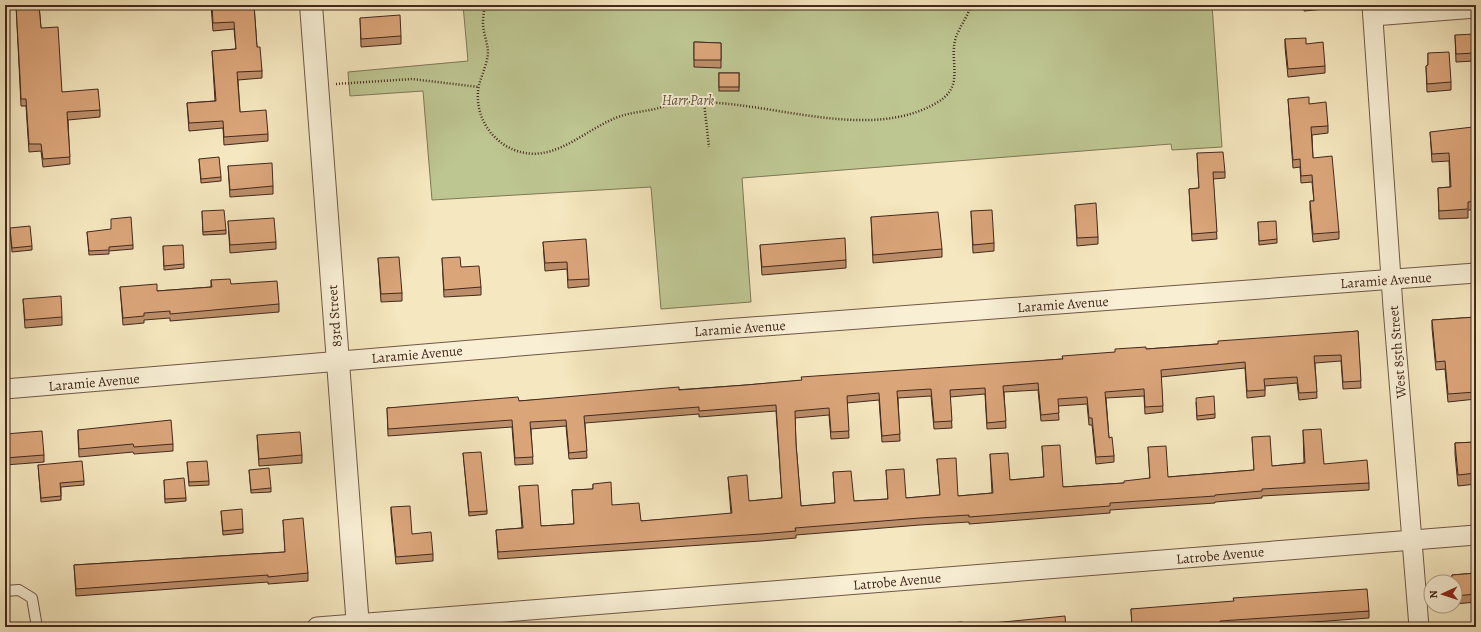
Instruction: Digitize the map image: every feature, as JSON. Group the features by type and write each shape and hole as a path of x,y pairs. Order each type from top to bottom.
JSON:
{"street":[{"name":"83rd Street","path":"311,5 358,625"},
{"path":"1373,11 1476,8"},
{"name":"West 85th Street","path":"1373,11 1419,627"},
{"name":"Laramie Avenue","path":"5,389 724,329 1476,273"},
{"name":"Latrobe Avenue","path":"317,627 358,625 1476,535"}],"lane":[{"path":"5,591 19,590 27,593 32,598 37,627"}],"path":[{"path":"485,5 483,24 488,51 479,87 477,104 480,114 493,136 519,152 533,154 548,154 560,149 613,119 626,114 678,103 704,102 738,104 848,119 874,120 922,110 938,102 951,90 954,81 956,38 971,5"},
{"path":"779,5 824,8 844,5"},
{"path":"317,85 412,79 479,87"},
{"path":"704,102 708,148"}],"green space":[{"name":"Harr Park","path":"463,5 1212,5 1222,147 1172,150 1171,144 742,178 751,302 661,309 651,187 432,200 423,91 350,96 348,72 468,61"}],"building":[{"path":"16,5 39,5 41,28 58,27 62,92 98,89 100,110 67,112 70,157 43,159 41,144 29,144 26,99 21,99"},
{"path":"212,5 254,5 257,47 260,47 262,71 237,72 240,112 266,110 268,134 224,137 223,121 189,123 187,103 216,101 212,51 236,49 234,22 213,23"},
{"path":"400,15 401,36 361,39 360,18"},
{"path":"1474,34 1475,53 1456,54 1455,35"},
{"path":"1306,38 1306,44 1323,42 1325,66 1288,69 1285,39"},
{"path":"694,42 721,43 721,60 694,60"},
{"path":"1449,52 1451,82 1427,84 1426,66 1428,65 1428,53"},
{"path":"719,73 739,73 739,87 719,87"},
{"path":"1309,97 1309,104 1326,102 1328,126 1311,127 1313,158 1332,156 1339,232 1313,234 1310,201 1314,201 1312,175 1301,176 1300,159 1293,160 1288,99"},
{"path":"1473,127 1476,201 1468,202 1468,209 1439,211 1438,188 1451,187 1449,153 1432,154 1430,132"},
{"path":"1223,152 1225,172 1213,172 1217,232 1192,234 1189,189 1199,188 1197,153"},
{"path":"219,157 221,177 201,179 199,159"},
{"path":"272,163 273,186 230,190 228,166"},
{"path":"1096,203 1098,237 1077,238 1075,205"},
{"path":"224,210 226,230 203,232 202,211"},
{"path":"992,210 994,243 973,245 971,211"},
{"path":"938,212 942,249 873,255 871,217"},
{"path":"131,217 133,245 109,247 109,250 89,251 87,232 111,229 111,219"},
{"path":"274,218 276,242 230,245 228,221"},
{"path":"1276,221 1277,239 1259,241 1258,222"},
{"path":"30,226 32,246 12,248 10,228"},
{"path":"845,238 846,260 762,267 760,245"},
{"path":"586,239 589,279 568,280 567,262 545,263 543,242"},
{"path":"183,245 184,264 164,266 163,246"},
{"path":"399,257 402,293 381,294 378,258"},
{"path":"460,257 461,267 479,266 481,287 444,290 442,258"},
{"path":"230,279 231,284 277,281 279,304 170,314 170,311 144,313 144,316 123,318 120,287 157,284 157,291 212,287 211,280"},
{"path":"61,296 62,317 25,320 23,299"},
{"path":"1476,317 1476,392 1448,394 1445,361 1436,362 1432,320"},
{"path":"1358,331 1361,381 1343,382 1341,355 1314,356 1317,392 1299,393 1297,377 1264,379 1265,390 1247,391 1245,362 1161,370 1163,406 1145,407 1144,389 1105,392 1109,438 1112,437 1114,456 1096,457 1092,418 1089,418 1087,397 1058,399 1059,413 1041,415 1038,383 1003,386 1006,421 987,423 985,388 950,390 952,421 934,422 931,389 897,391 900,434 882,436 879,393 847,396 849,431 831,432 829,408 795,411 796,444 801,506 835,503 833,472 851,471 854,501 888,499 886,470 904,469 906,498 940,495 937,459 956,458 958,496 993,493 990,454 1008,453 1010,480 1044,477 1042,446 1060,445 1063,487 1124,483 1124,481 1150,478 1148,447 1166,446 1168,477 1254,470 1252,437 1270,436 1272,466 1305,463 1303,430 1321,429 1324,464 1367,460 1369,483 1262,489 1262,491 1215,496 1110,503 1110,506 969,517 969,515 920,518 795,528 796,531 761,534 498,552 496,530 523,528 519,486 538,485 541,526 574,524 572,490 593,489 593,484 611,482 612,505 639,503 641,521 732,513 728,477 747,475 749,501 782,498 776,405 699,411 699,407 584,416 587,451 569,453 566,420 530,422 533,457 515,458 512,420 388,429 387,408 518,397 519,401 679,387 679,390 746,385 802,380 801,377 1063,359 1062,356 1115,352 1115,349 1146,347 1146,349 1218,344 1218,341"},
{"path":"1214,396 1215,414 1197,416 1196,398"},
{"path":"171,420 173,444 134,447 133,444 79,449 78,430"},
{"path":"42,431 44,455 5,458 5,434"},
{"path":"300,432 302,455 259,459 257,435"},
{"path":"1476,442 1476,473 1458,475 1455,443"},
{"path":"481,452 487,511 469,512 463,453"},
{"path":"82,461 84,481 60,483 61,496 41,498 38,465"},
{"path":"207,461 209,481 189,482 187,462"},
{"path":"269,468 271,488 251,490 249,470"},
{"path":"184,478 186,498 165,499 164,480"},
{"path":"410,506 412,534 431,532 433,554 396,557 391,507"},
{"path":"242,509 243,529 223,531 221,511"},
{"path":"303,518 308,573 268,577 268,575 76,589 74,565 285,552 283,520"},
{"path":"1476,573 1476,594 1463,595 1463,574"},
{"path":"1367,589 1369,611 1220,621 1220,625 1193,627 1132,627 1131,609 1234,601 1233,598"},
{"path":"1065,616 1066,627 875,627 962,622 962,626"}]}
